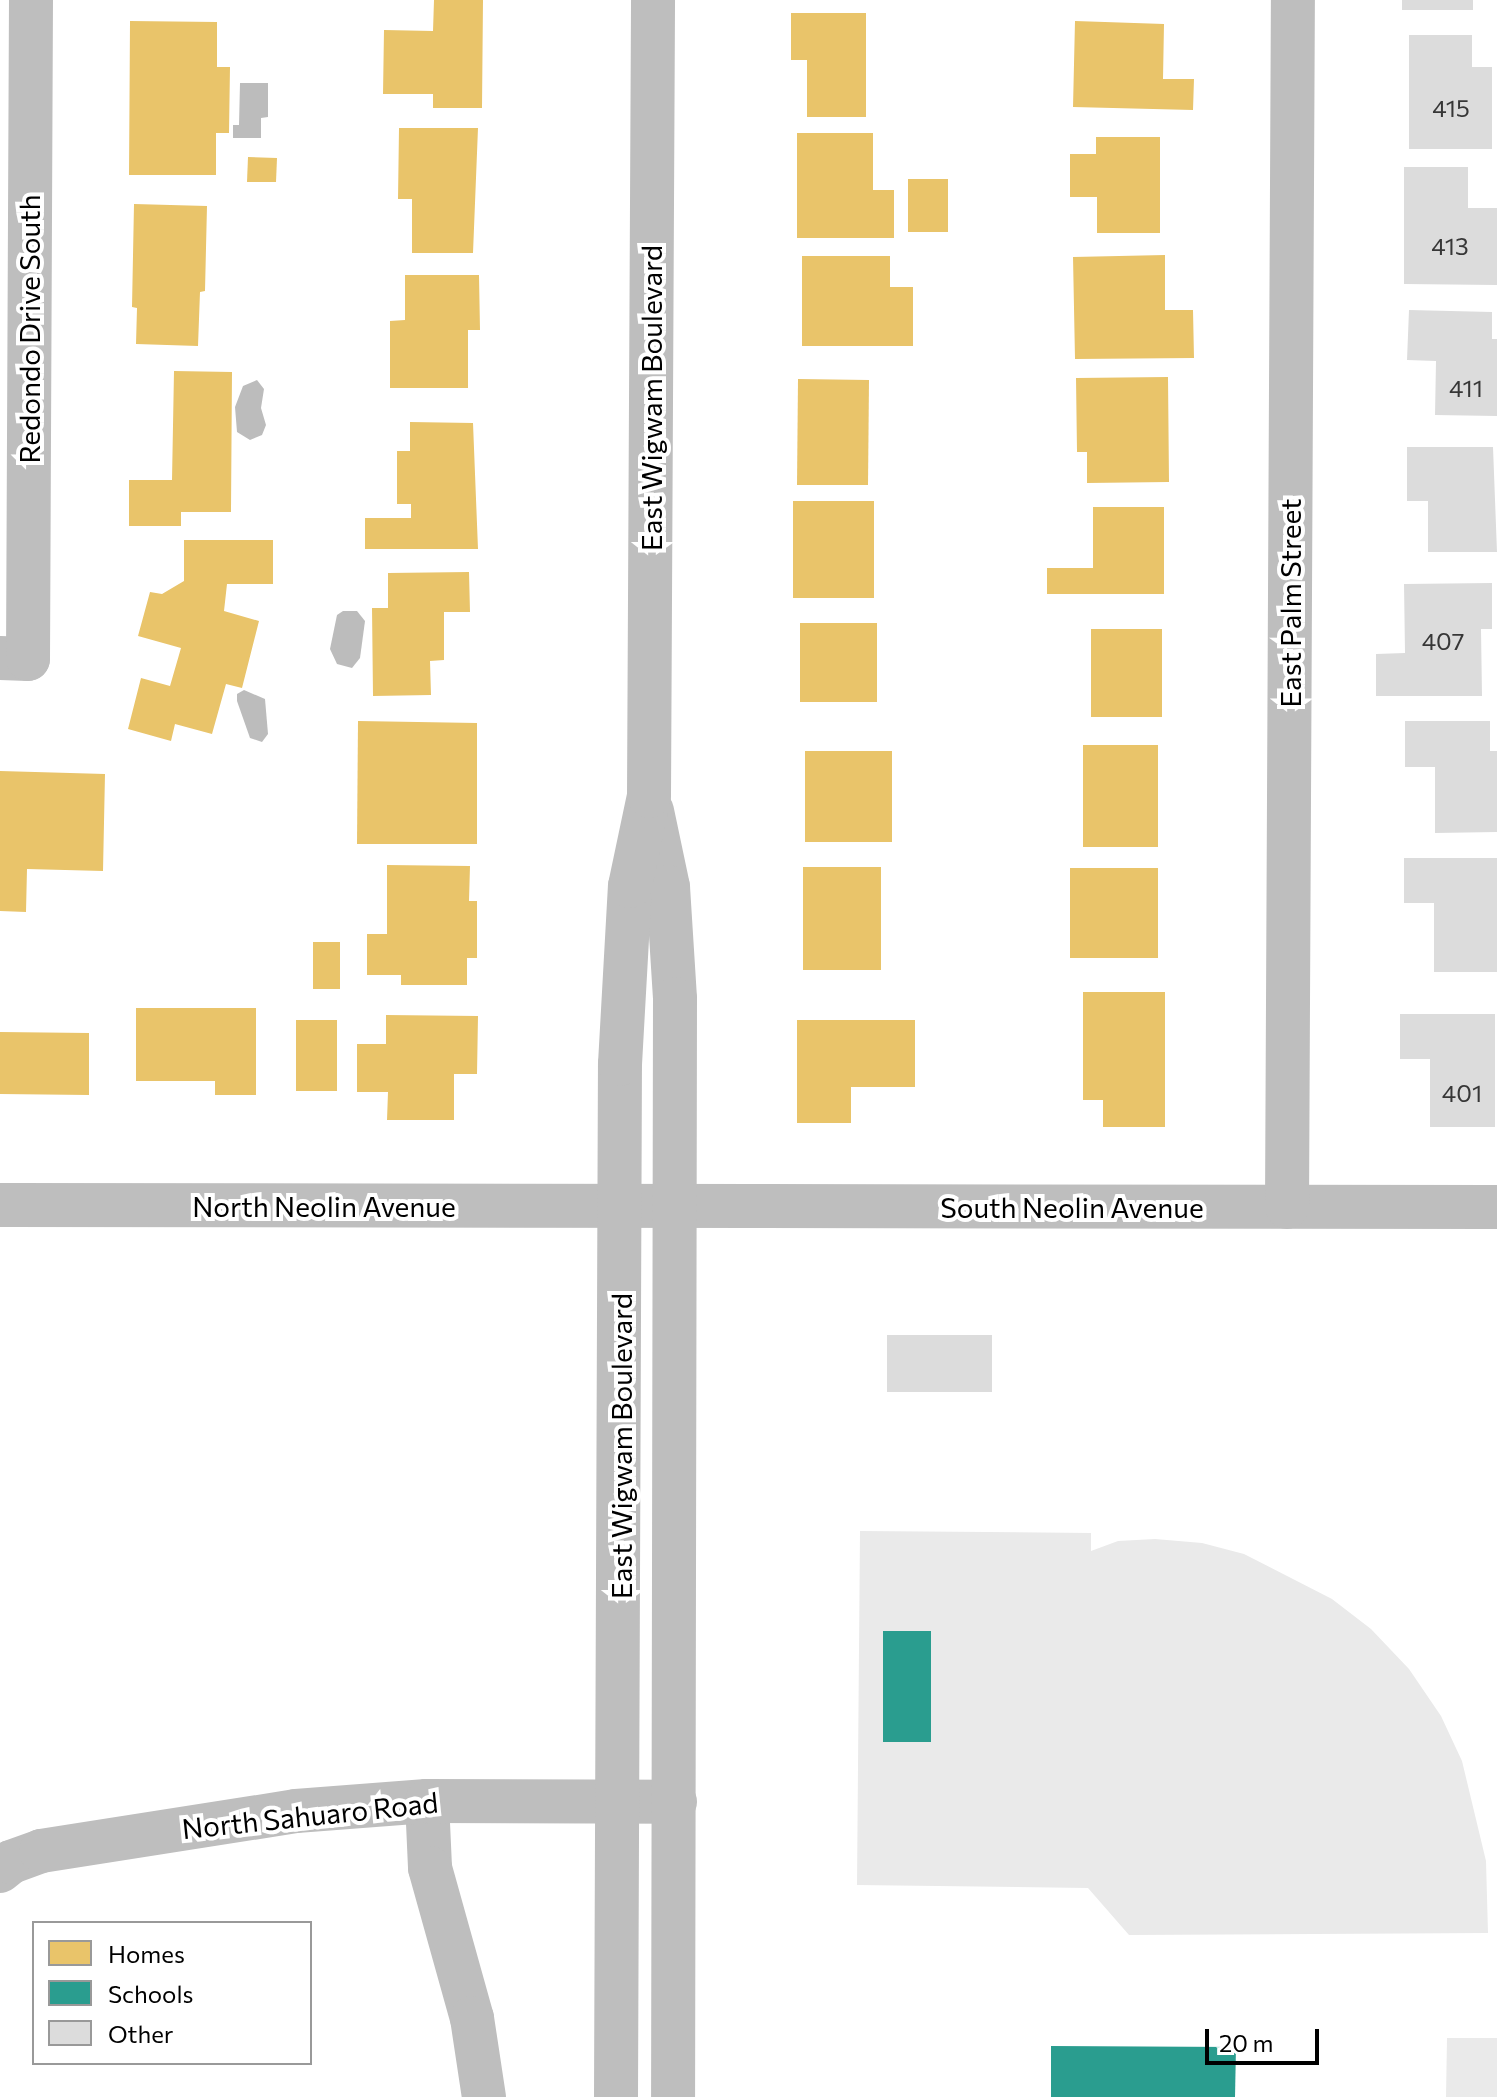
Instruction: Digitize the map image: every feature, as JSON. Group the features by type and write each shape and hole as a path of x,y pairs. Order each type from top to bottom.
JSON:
{"street":[{"name":"Redondo Drive South","path":"14,658 31,0"},
{"name":"East Wigwam Boulevard","path":"653,0 649,796 630,886 620,1064 648,1206 675,1802 673,2097"},
{"name":"East Palm Street","path":"1287,1207 1293,0"},
{"name":"North Neolin Avenue","path":"0,1205 648,1206"},
{"name":"East Wigwam Boulevard","path":"616,2097 617,1801 648,1206"},
{"name":"South Neolin Avenue","path":"648,1206 1497,1207"},
{"name":"North Sahuaro Road","path":"0,1871 11,1862 41,1851 296,1811 427,1801 675,1802"},
{"path":"427,1801 430,1868 472,2018 484,2097"}],"shaded area":[{"path":"240,83 268,83 268,117 261,118 261,138 233,138 233,125 239,125"},
{"path":"257,380 264,389 261,408 266,425 262,435 250,440 237,432 235,407 243,386"},
{"path":"343,611 357,611 365,621 360,658 352,668 337,664 330,649 337,615"},
{"path":"244,690 265,699 268,734 262,742 250,738 237,701 237,694"},
{"path":"860,1531 1091,1533 1091,1551 1118,1541 1155,1539 1202,1543 1244,1554 1332,1599 1371,1629 1409,1669 1441,1716 1462,1761 1486,1861 1488,1933 1129,1935 1088,1888 857,1885"},
{"path":"1447,2038 1497,2038 1497,2097 1446,2097"}],"building: Homes":[{"path":"434,0 483,0 482,108 433,108 433,94 383,94 384,30 433,31"},
{"path":"791,13 866,13 866,117 807,117 807,60 791,60"},
{"path":"130,21 217,22 217,67 230,67 229,133 216,133 216,175 129,175"},
{"path":"1075,21 1164,24 1163,79 1194,79 1193,110 1073,107"},
{"path":"399,128 478,128 473,253 412,253 412,199 398,199"},
{"path":"797,133 873,133 873,190 894,190 894,238 797,238"},
{"path":"1096,137 1160,137 1160,233 1097,233 1097,197 1070,197 1070,154 1096,154"},
{"path":"248,157 277,158 276,182 247,182"},
{"path":"908,179 948,179 948,232 908,232"},
{"path":"134,204 207,206 205,291 200,292 198,346 136,344 137,308 132,307"},
{"path":"1165,255 1165,310 1193,310 1194,358 1075,359 1073,257"},
{"path":"802,256 890,256 890,287 913,287 913,346 802,346"},
{"path":"405,275 479,275 480,330 468,330 468,388 390,388 390,321 405,320"},
{"path":"174,371 232,372 231,512 181,512 181,526 129,526 129,480 172,480"},
{"path":"1168,377 1169,482 1087,483 1087,452 1077,452 1076,378"},
{"path":"798,379 869,380 868,485 797,485"},
{"path":"410,422 473,423 478,549 365,549 365,518 411,518 411,504 397,504 397,451 410,451"},
{"path":"793,501 874,501 874,598 793,598"},
{"path":"1093,507 1164,507 1164,594 1047,594 1047,568 1093,568"},
{"path":"184,540 273,540 273,584 227,584 224,611 259,621 242,688 226,684 212,734 175,724 171,741 128,729 141,678 170,686 181,648 138,636 150,592 162,594 184,581"},
{"path":"469,572 470,612 444,612 444,660 430,661 431,695 373,696 372,608 388,608 388,573"},
{"path":"800,623 877,623 877,702 800,702"},
{"path":"1091,629 1162,629 1162,717 1091,717"},
{"path":"358,721 477,723 477,844 357,844"},
{"path":"1083,745 1158,745 1158,847 1083,847"},
{"path":"805,751 892,751 892,842 805,842"},
{"path":"0,771 105,774 103,871 27,869 26,912 0,911"},
{"path":"387,865 470,866 469,901 477,901 477,958 467,958 467,985 401,985 401,975 367,975 367,934 387,934"},
{"path":"803,867 881,867 881,970 803,970"},
{"path":"1070,868 1158,868 1158,958 1070,958"},
{"path":"313,942 340,942 340,989 313,989"},
{"path":"1083,992 1165,992 1165,1127 1103,1127 1103,1100 1083,1100"},
{"path":"136,1008 256,1008 256,1095 215,1095 215,1081 136,1081"},
{"path":"386,1015 478,1016 477,1074 454,1074 454,1120 387,1120 388,1092 357,1092 357,1044 386,1044"},
{"path":"296,1020 337,1020 337,1091 296,1091"},
{"path":"797,1020 915,1020 915,1087 851,1087 851,1123 797,1123"},
{"path":"0,1032 89,1033 89,1095 0,1094"}],"building: Schools":[{"path":"883,1631 931,1631 931,1742 883,1742"},
{"path":"1051,2046 1236,2047 1235,2097 1051,2097"}],"building: Other":[{"path":"1402,0 1473,0 1473,10 1402,10"},
{"path":"1409,35 1472,35 1472,67 1492,67 1492,149 1409,149"},
{"path":"1404,167 1468,167 1468,208 1497,208 1497,285 1404,284"},
{"path":"1409,310 1492,312 1492,339 1497,339 1497,416 1435,415 1436,361 1407,360"},
{"path":"1407,447 1493,447 1497,552 1428,552 1428,501 1407,501"},
{"path":"1492,583 1492,629 1481,629 1482,696 1376,696 1376,654 1405,653 1404,584"},
{"path":"1405,721 1490,721 1490,751 1497,751 1497,832 1435,833 1435,767 1405,767"},
{"path":"1404,858 1497,858 1497,972 1434,972 1434,903 1404,903"},
{"path":"1400,1014 1495,1014 1495,1127 1430,1127 1430,1059 1400,1059"},
{"path":"887,1335 992,1335 992,1392 887,1392"}]}
